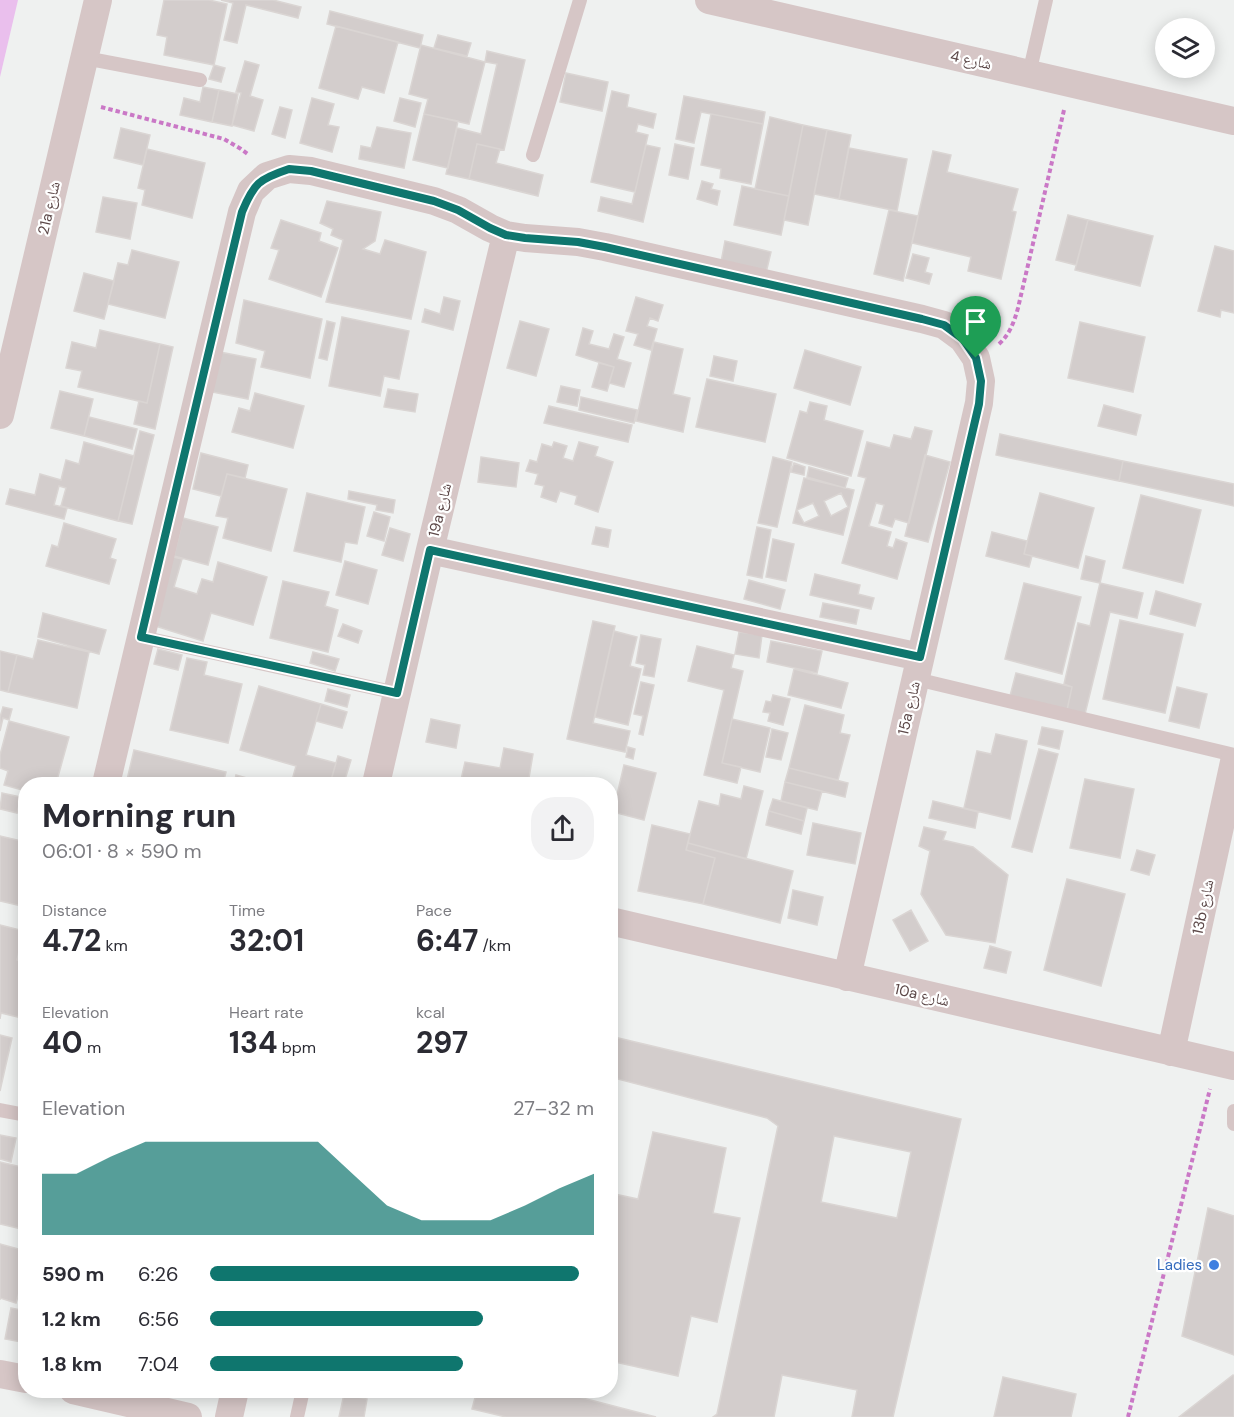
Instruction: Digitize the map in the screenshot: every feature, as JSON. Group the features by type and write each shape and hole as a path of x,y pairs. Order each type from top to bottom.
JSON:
{"street":[{"name":"21a شارع","path":"0,415 98,0"},
{"name":"شارع 4","path":"709,0 1234,121"},
{"path":"108,777 242,212 250,191 267,176 289,169 311,171 434,201 458,210 506,235 605,247 922,319 944,325 954,332 963,339 976,358"},
{"name":"19a شارع","path":"378,777 506,235"},
{"name":"15a شارع","path":"847,977 979,404 981,381 976,358"},
{"path":"430,550 918,668"},
{"name":"13b شارع","path":"1172,1052 1234,762"},
{"name":"10a شارع","path":"618,923 1225,1064"},
{"path":"0,1374 18,1378"},
{"path":"107,1398 188,1417"},
{"path":"229,1417 233,1398"}],"lane":[{"path":"533,156 580,0"},
{"path":"1029,74 1046,0"},
{"path":"85,58 200,80"},
{"path":"141,637 397,693"},
{"path":"918,668 1234,755"},
{"path":"0,1110 18,1113"},
{"path":"1234,1111 1234,1124"},
{"path":"297,1417 301,1398"}],"path":[{"path":"976,358 992,350 1004,339 1014,324 1071,83"},
{"path":"75,100 224,139 255,161 267,176"},
{"path":"1128,1417 1225,1064"}],"shaded area":[{"path":"0,0 18,0 0,77"}],"building":[{"path":"164,0 209,0 227,4 214,65 164,55 167,37 157,35"},
{"path":"221,0 273,0 301,7 298,18 246,5 237,43 224,40 233,3"},
{"path":"330,11 423,35 420,48 327,24"},
{"path":"336,26 398,42 384,93 362,87 358,99 319,88"},
{"path":"438,35 471,43 467,56 434,48"},
{"path":"421,45 485,62 469,124 424,114 428,99 409,94"},
{"path":"487,51 525,60 504,150 477,144 469,179 446,174 457,128 481,134 497,64 485,62"},
{"path":"245,61 259,65 250,96 263,100 254,131 232,125 241,93 236,92"},
{"path":"214,65 225,68 221,82 209,79"},
{"path":"566,73 608,82 602,111 560,102"},
{"path":"203,87 219,90 212,122 180,115 184,98 200,102"},
{"path":"219,90 238,94 232,126 212,122"},
{"path":"612,91 629,95 627,107 656,114 653,128 638,124 636,132 648,135 635,192 591,182"},
{"path":"684,96 765,112 763,124 701,112 694,143 676,139"},
{"path":"312,98 334,104 328,125 339,127 332,152 300,143"},
{"path":"400,98 421,103 415,127 394,121"},
{"path":"280,107 292,110 285,138 272,134"},
{"path":"424,114 458,121 448,168 413,160"},
{"path":"711,114 763,124 751,184 720,178 721,169 701,165"},
{"path":"770,117 803,125 789,196 755,189"},
{"path":"803,125 827,130 808,225 784,220"},
{"path":"377,127 411,133 404,168 359,159 361,146 371,148"},
{"path":"121,128 150,135 143,165 114,158"},
{"path":"827,130 851,135 839,199 814,194"},
{"path":"477,144 500,149 496,163 543,175 538,196 469,179"},
{"path":"675,144 694,148 688,179 669,175"},
{"path":"646,145 660,148 643,222 598,211 601,197 632,204"},
{"path":"849,148 907,159 897,211 839,199"},
{"path":"147,149 205,163 192,218 142,205 145,190 138,188"},
{"path":"933,151 951,155 947,172 1018,189 1012,211 1016,212 1001,279 968,271 971,257 912,243"},
{"path":"702,181 713,184 711,189 720,191 717,205 697,199"},
{"path":"742,186 789,196 781,235 734,225"},
{"path":"103,197 137,203 130,239 96,232"},
{"path":"327,201 381,212 375,241 363,249 380,254 385,240 426,252 411,319 326,302 343,240 331,235 333,229 320,223"},
{"path":"889,210 918,216 903,281 874,274"},
{"path":"1068,215 1088,220 1076,265 1056,260"},
{"path":"281,220 321,233 319,241 338,248 321,297 269,279 279,250 271,248"},
{"path":"1088,220 1153,236 1140,286 1075,270"},
{"path":"725,241 771,252 766,273 721,262"},
{"path":"1215,246 1234,251 1234,313 1221,310 1220,317 1198,311"},
{"path":"132,250 179,262 165,318 108,304 118,263 128,265"},
{"path":"913,254 929,258 925,272 932,274 929,284 906,278"},
{"path":"84,273 114,281 104,319 74,311"},
{"path":"444,297 460,301 453,330 422,322 425,309 440,314"},
{"path":"636,297 663,305 658,321 650,318 647,326 657,329 651,350 634,345 638,334 626,331"},
{"path":"244,300 322,319 310,378 261,367 265,351 236,343"},
{"path":"342,317 409,331 399,379 384,376 380,396 329,386"},
{"path":"327,321 335,323 327,360 319,358"},
{"path":"520,321 549,329 536,376 507,368"},
{"path":"1080,322 1145,337 1133,392 1068,378"},
{"path":"583,328 593,331 589,344 609,349 614,334 624,337 617,359 631,363 624,387 609,383 614,367 576,355"},
{"path":"100,330 160,344 147,403 78,387 82,371 66,368 72,342 96,348"},
{"path":"654,342 683,349 673,394 690,398 683,432 636,421"},
{"path":"160,344 173,347 155,429 134,424 139,401 147,403"},
{"path":"805,350 861,367 850,405 794,388"},
{"path":"220,352 256,359 248,399 212,392"},
{"path":"714,356 737,361 733,381 710,376"},
{"path":"599,363 614,367 607,391 592,387"},
{"path":"707,379 776,394 765,442 696,427"},
{"path":"561,386 580,390 577,406 557,402"},
{"path":"388,389 418,394 415,412 384,407"},
{"path":"60,391 93,399 84,436 51,428"},
{"path":"255,393 304,406 293,448 232,432 239,408 250,411"},
{"path":"581,397 637,410 634,423 579,410"},
{"path":"810,402 827,406 824,420 863,431 851,476 787,458 800,411 807,413"},
{"path":"1104,405 1141,415 1136,435 1098,426"},
{"path":"549,406 632,425 628,442 544,423"},
{"path":"89,417 137,429 132,449 84,436"},
{"path":"915,427 932,431 909,523 895,519 892,527 879,523 884,505 876,503 869,526 891,532 887,546 893,548 896,539 907,543 897,579 842,563 866,478 858,476 867,442 890,448 894,435 911,439"},
{"path":"140,431 154,435 132,524 118,521"},
{"path":"1000,434 1123,461 1119,481 996,455"},
{"path":"84,442 134,456 118,521 61,506 66,488 59,486 54,505 67,508 64,519 6,504 10,489 35,495 40,474 61,480 66,460 79,464"},
{"path":"554,442 567,446 563,458 573,461 579,442 598,447 595,456 613,462 598,512 575,504 577,496 560,491 556,502 541,497 544,486 535,484 538,474 526,471 530,460 537,462 542,444 552,447"},
{"path":"201,453 248,465 245,478 227,474 221,496 193,489"},
{"path":"925,455 950,462 928,542 905,536"},
{"path":"481,457 519,463 516,487 478,482"},
{"path":"773,457 792,462 777,527 758,523"},
{"path":"1123,461 1234,484 1234,506 1119,481"},
{"path":"794,463 805,467 804,475 791,472"},
{"path":"809,467 848,478 845,488 807,477"},
{"path":"227,474 287,489 271,551 223,538 228,518 216,516"},
{"path":"804,478 854,490 843,535 793,523","holes":["841,493 848,507 831,516 824,501","813,503 819,516 804,523 797,510"]},
{"path":"349,491 395,500 393,513 376,510 377,505 348,499"},
{"path":"307,493 365,507 357,544 345,542 341,562 294,551"},
{"path":"1040,493 1094,508 1078,568 1024,554"},
{"path":"1141,495 1201,510 1183,583 1123,568"},
{"path":"374,512 390,517 384,541 367,536"},
{"path":"183,518 218,527 208,565 174,556"},
{"path":"64,523 116,539 110,558 116,560 109,584 46,566 52,545 58,547"},
{"path":"596,527 611,530 608,547 592,544"},
{"path":"757,527 771,530 762,578 747,575"},
{"path":"390,528 410,534 403,561 382,555"},
{"path":"992,532 1027,541 1024,554 1032,556 1029,567 986,556"},
{"path":"773,539 794,544 786,581 766,577"},
{"path":"169,556 182,559 174,587 197,594 202,579 213,582 218,562 267,577 253,625 211,613 203,641 149,624"},
{"path":"1086,556 1105,561 1100,583 1081,579"},
{"path":"345,561 377,570 368,604 336,595"},
{"path":"815,574 860,585 858,594 874,598 871,609 810,595"},
{"path":"749,580 785,590 780,609 744,599"},
{"path":"283,581 329,592 325,606 338,610 328,652 270,638"},
{"path":"1024,583 1081,597 1062,674 1005,659"},
{"path":"1100,583 1143,593 1137,618 1110,612 1085,714 1067,710 1072,687 1064,684 1078,623 1090,626"},
{"path":"1156,591 1201,604 1195,626 1150,614"},
{"path":"823,603 859,610 856,624 820,617"},
{"path":"43,613 106,630 99,654 38,637"},
{"path":"1120,620 1183,634 1165,713 1103,699"},
{"path":"593,621 615,626 593,723 630,731 625,752 567,739"},
{"path":"343,624 362,631 358,643 338,636"},
{"path":"614,631 637,637 630,666 641,669 628,725 595,717"},
{"path":"739,632 762,635 759,658 735,654"},
{"path":"641,635 661,639 654,677 643,675 645,665 636,663"},
{"path":"38,640 89,652 77,708 8,692 17,655 33,659"},
{"path":"771,641 822,651 817,673 767,662"},
{"path":"697,646 734,655 731,668 743,671 722,763 741,767 737,783 704,775 724,690 688,681"},
{"path":"158,649 182,655 178,670 154,664"},
{"path":"0,651 17,655 8,692 0,690"},
{"path":"313,652 339,659 335,671 310,663"},
{"path":"187,658 207,662 204,675 242,684 228,743 170,730"},
{"path":"794,669 848,683 841,708 788,695"},
{"path":"1016,673 1072,687 1067,710 1010,696"},
{"path":"641,682 654,685 643,735 639,734 643,716 634,714"},
{"path":"259,686 321,704 306,755 336,763 332,777 293,777 296,766 240,750"},
{"path":"1177,687 1207,694 1199,728 1169,721"},
{"path":"328,689 350,695 347,707 325,701"},
{"path":"773,695 790,699 783,725 768,721 770,713 763,712 766,701 771,702"},
{"path":"321,704 347,712 342,728 316,721"},
{"path":"805,705 844,715 840,733 850,735 838,780 789,768"},
{"path":"3,707 12,709 9,720 3,718 0,731 0,717"},
{"path":"431,719 460,725 456,748 426,742"},
{"path":"732,719 770,728 760,772 722,763"},
{"path":"9,721 69,737 58,777 18,777 18,789 4,785 8,771 0,768 0,755"},
{"path":"1042,727 1063,731 1059,749 1038,744"},
{"path":"772,729 788,733 781,760 766,757"},
{"path":"996,734 1027,741 1010,819 964,808 977,751 991,754"},
{"path":"628,747 635,749 633,759 626,757"},
{"path":"504,748 533,754 529,777 462,777 465,762 500,768"},
{"path":"1039,749 1058,754 1032,852 1012,847"},
{"path":"134,750 226,772 225,777 128,777"},
{"path":"338,756 351,760 346,777 332,777"},
{"path":"624,765 656,773 644,820 618,813 618,791"},
{"path":"789,768 848,783 845,797 785,782"},
{"path":"1085,779 1134,789 1120,858 1070,848"},
{"path":"785,782 822,791 817,810 781,801"},
{"path":"744,786 763,791 746,859 688,843 699,801 719,806 721,794 741,799"},
{"path":"2,793 18,796 17,813 0,809"},
{"path":"773,799 807,808 804,821 769,811"},
{"path":"933,801 978,812 975,828 929,818"},
{"path":"769,811 804,821 801,834 766,825"},
{"path":"813,823 861,833 855,864 807,855"},
{"path":"652,825 690,834 686,850 715,858 703,904 638,891"},
{"path":"924,827 946,832 943,840 973,847 1008,875 995,943 946,935 921,894 930,851 919,846"},
{"path":"0,836 18,840 18,905 0,901"},
{"path":"688,843 793,871 780,923 703,904 715,858 686,850"},
{"path":"1137,850 1155,855 1149,875 1131,870"},
{"path":"1067,879 1125,894 1101,986 1044,970"},
{"path":"793,890 823,897 817,925 788,918"},
{"path":"911,910 928,941 910,951 893,920"},
{"path":"0,925 18,930 18,1017 1,1013 0,1019"},
{"path":"990,946 1011,952 1006,973 984,968"},
{"path":"0,1035 12,1038 0,1091"},
{"path":"618,1038 961,1119 893,1417 852,1417 857,1390 782,1375 774,1417 713,1417 717,1414 778,1126 767,1118 618,1079","holes":["834,1136 911,1152 897,1218 821,1202"]},
{"path":"653,1132 726,1148 713,1213 740,1218 717,1322 691,1316 678,1376 618,1363 618,1195 638,1199"},
{"path":"0,1135 16,1138 11,1162 0,1159"},
{"path":"0,1162 18,1166 18,1228 0,1224"},
{"path":"1208,1208 1234,1216 1234,1355 1182,1336"},
{"path":"0,1244 18,1249 18,1296 16,1303 0,1298"},
{"path":"11,1308 18,1309 18,1341 5,1339"},
{"path":"1233,1375 1234,1417 1179,1417"},
{"path":"1003,1377 1076,1394 1071,1417 994,1417"},
{"path":"343,1398 367,1399 364,1417 339,1417"},
{"path":"475,1398 583,1398 656,1417 506,1417 472,1409"}],"place":[{"name":"Ladies","path":"1214,1265"}],"route":[{"path":"289,169 311,171 434,201 458,210 506,235 605,247 922,319 944,325 963,339 976,358 981,381 979,404 920,657 430,550 397,693 141,637 242,212 250,191 267,176 289,169"}]}
